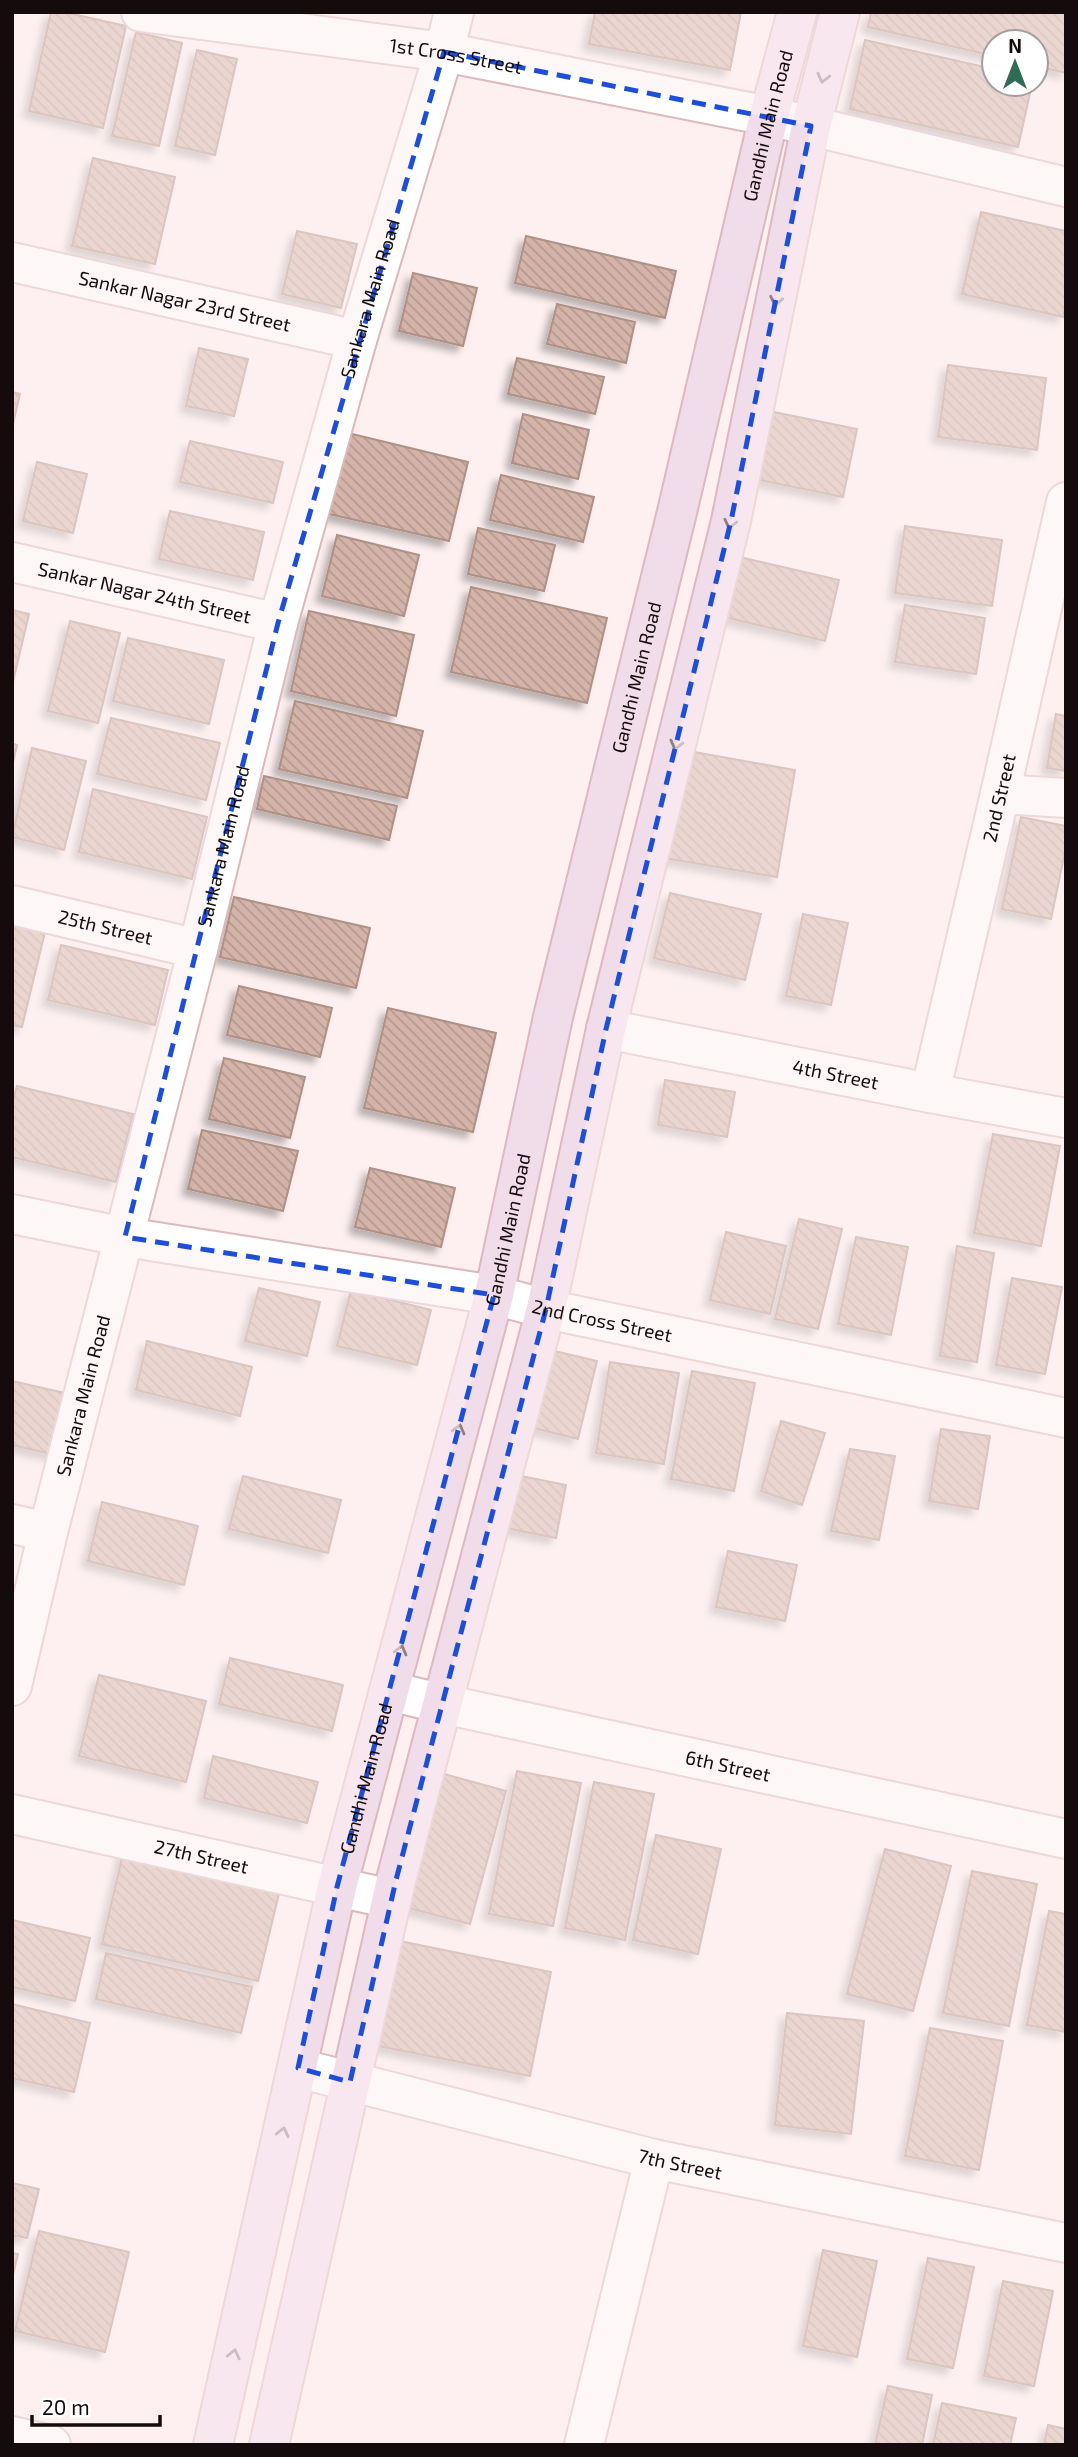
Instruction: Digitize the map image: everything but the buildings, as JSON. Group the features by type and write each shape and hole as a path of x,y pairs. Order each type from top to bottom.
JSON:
{"street":[{"name":"1st Cross Street","path":"142,12 444,52 811,126"},
{"name":"Sankara Main Road","path":"12,1686 30,1528 124,1237 278,623 357,340 454,12"},
{"name":"Gandhi Main Road","path":"213,2445 337,1886 494,1295 553,1017 678,508 769,116 797,12"},
{"path":"269,2445 391,1899 547,1309 606,1029 731,521 811,126 840,12"},
{"path":"811,126 1066,187"},
{"name":"Sankar Nagar 23rd Street","path":"12,262 357,340"},
{"name":"2nd Street","path":"930,1093 1066,502"},
{"name":"Sankar Nagar 24th Street","path":"12,562 278,623"},
{"path":"1000,793 1066,798"},
{"name":"25th Street","path":"12,905 198,950"},
{"name":"4th Street","path":"606,1029 1066,1118"},
{"name":"2nd Cross Street","path":"12,1214 124,1237 494,1295 547,1309 1066,1418"},
{"name":"6th Street","path":"390,1691 1066,1839"},
{"name":"27th Street","path":"12,1814 391,1899"},
{"name":"7th Street","path":"298,2068 654,2160 1066,2243"},
{"path":"584,2445 654,2160"},
{"path":"12,2436 51,2445"}],"highlighted area":[{"path":"444,52 811,126 731,521 606,1029 546,1309 396,1880 350,2082 298,2068 337,1887 494,1295 125,1237 278,623"}]}
